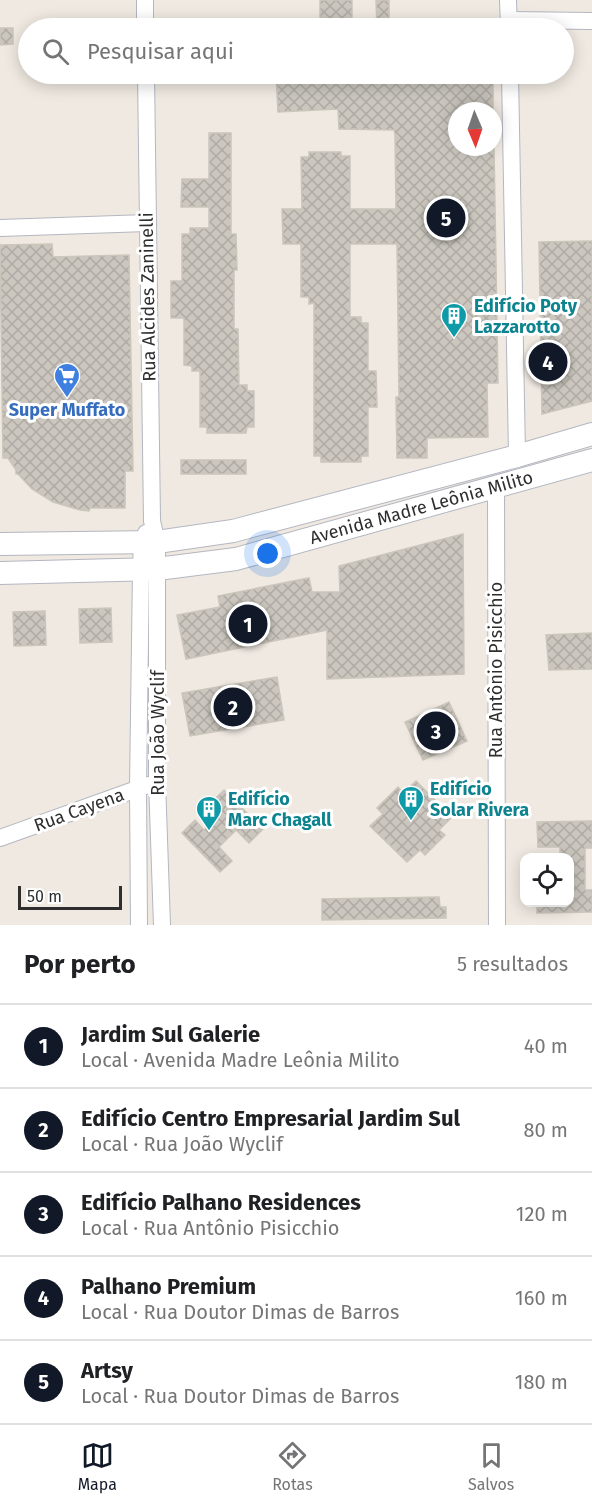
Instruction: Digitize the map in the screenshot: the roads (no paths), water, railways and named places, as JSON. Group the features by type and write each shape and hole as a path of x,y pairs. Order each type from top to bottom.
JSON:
{"main road":[{"name":"Avenida Madre Leônia Milito","path":"0,544 233,531 592,434"},
{"name":"Avenida Madre Leônia Milito","path":"0,573 149,568 236,558 592,460"}],"street":[{"path":"145,0 146,18"},
{"path":"508,0 509,18"},
{"path":"574,22 592,21"},
{"name":"Rua Alcides Zaninelli","path":"146,84 150,535"},
{"path":"510,84 517,456"},
{"path":"0,228 147,223"},
{"name":"Rua Antônio Pisicchio","path":"496,488 497,925"},
{"path":"298,514 305,540"},
{"path":"262,524 269,549"},
{"name":"Rua João Wyclif","path":"140,925 138,788 150,535"},
{"name":"Rua João Wyclif","path":"149,568 162,925"},
{"name":"Rua Cayena","path":"0,838 157,782"}],"place":[{"name":"Artsy","path":"446,218"},
{"name":"Edifício Poty Lazzarotto","path":"454,339"},
{"name":"Palhano Premium","path":"548,362"},
{"name":"Super Muffato","path":"67,399"},
{"name":"Jardim Sul Galerie","path":"248,624"},
{"name":"Edifício Centro Empresarial Jardim Sul","path":"233,707"},
{"name":"Edifício Palhano Residences","path":"436,731"},
{"name":"Edifício Solar Rivera","path":"411,822"},
{"name":"Edifício Marc Chagall","path":"209,832"}]}
